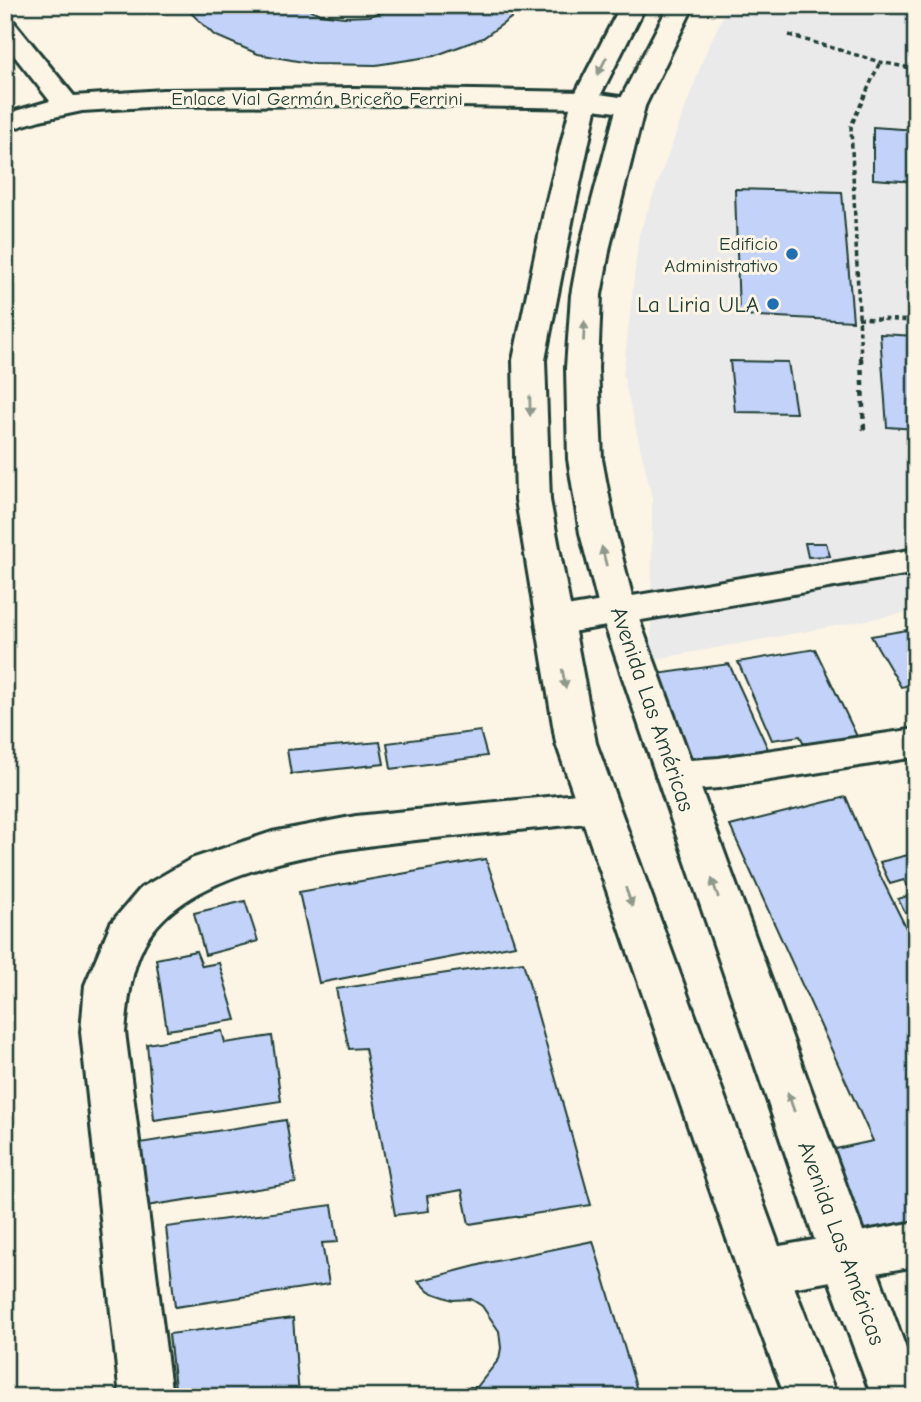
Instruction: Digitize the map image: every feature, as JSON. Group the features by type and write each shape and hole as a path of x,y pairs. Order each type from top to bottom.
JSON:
{"street":[{"path":"634,5 585,100 529,360 533,500 576,743 763,1271 811,1397"},
{"name":"Avenida Las Américas","path":"682,5 631,106 594,246 586,295 582,368 585,458 598,533 618,611 846,1258 898,1397"},
{"path":"5,27 68,106"},
{"name":"Enlace Vial Germán Briceño Ferrini","path":"5,123 68,106 159,98 251,96 585,100 631,106"},
{"path":"554,622 916,561"},
{"path":"676,776 719,773 916,743"},
{"path":"146,1397 103,1032 107,985 126,935 156,900 206,870 272,848 356,831 597,807"},
{"path":"763,1271 916,1244"}],"path":[{"path":"789,35 880,62 916,69"},
{"path":"864,431 851,126 880,62"},
{"path":"858,318 916,321"}],"shaded area":[{"name":"La Liria ULA","path":"728,5 916,5 916,611 651,660 652,497 623,375 639,234 705,54"}],"building":[{"path":"188,5 299,5 320,14 344,17 369,16 408,5 520,5 515,15 483,38 434,56 376,65 314,64 258,54 214,35 189,11"},
{"path":"873,127 916,130 916,182 873,179"},
{"name":"Edificio Administrativo","path":"735,189 842,192 853,321 739,315"},
{"path":"880,334 916,336 916,429 887,427"},
{"path":"730,361 788,362 796,413 735,412"},
{"path":"805,543 826,543 830,556 808,557"},
{"path":"907,630 916,647 916,684 901,687 871,636"},
{"path":"815,649 863,749 811,757 800,736 772,740 738,662"},
{"path":"729,664 774,762 684,774 642,676"},
{"path":"480,731 487,756 391,769 387,743"},
{"path":"380,742 384,764 291,774 287,750"},
{"path":"846,797 871,857 916,948 916,1225 854,1236 826,1151 873,1141 730,826"},
{"path":"916,853 916,911 905,913 898,899 911,895 904,880 890,884 880,862"},
{"path":"486,859 515,945 319,983 299,892"},
{"path":"245,901 258,941 205,955 194,913"},
{"path":"196,951 202,966 219,963 236,1020 167,1030 156,959"},
{"path":"523,962 591,1205 469,1224 462,1190 427,1196 429,1211 395,1215 365,1048 349,1049 336,989"},
{"path":"222,1031 225,1043 272,1036 281,1101 154,1120 147,1044"},
{"path":"286,1120 296,1183 139,1207 133,1144"},
{"path":"332,1205 338,1242 322,1243 329,1284 175,1307 166,1227"},
{"path":"593,1241 639,1397 472,1397 470,1387 477,1387 499,1359 499,1331 482,1306 471,1299 453,1300 429,1292 418,1281 487,1263"},
{"path":"293,1318 299,1397 211,1397 210,1393 176,1397 169,1334"}],"place":[{"name":"Edificio Administrativo","path":"792,254"},
{"name":"La Liria ULA","path":"773,304"}]}
